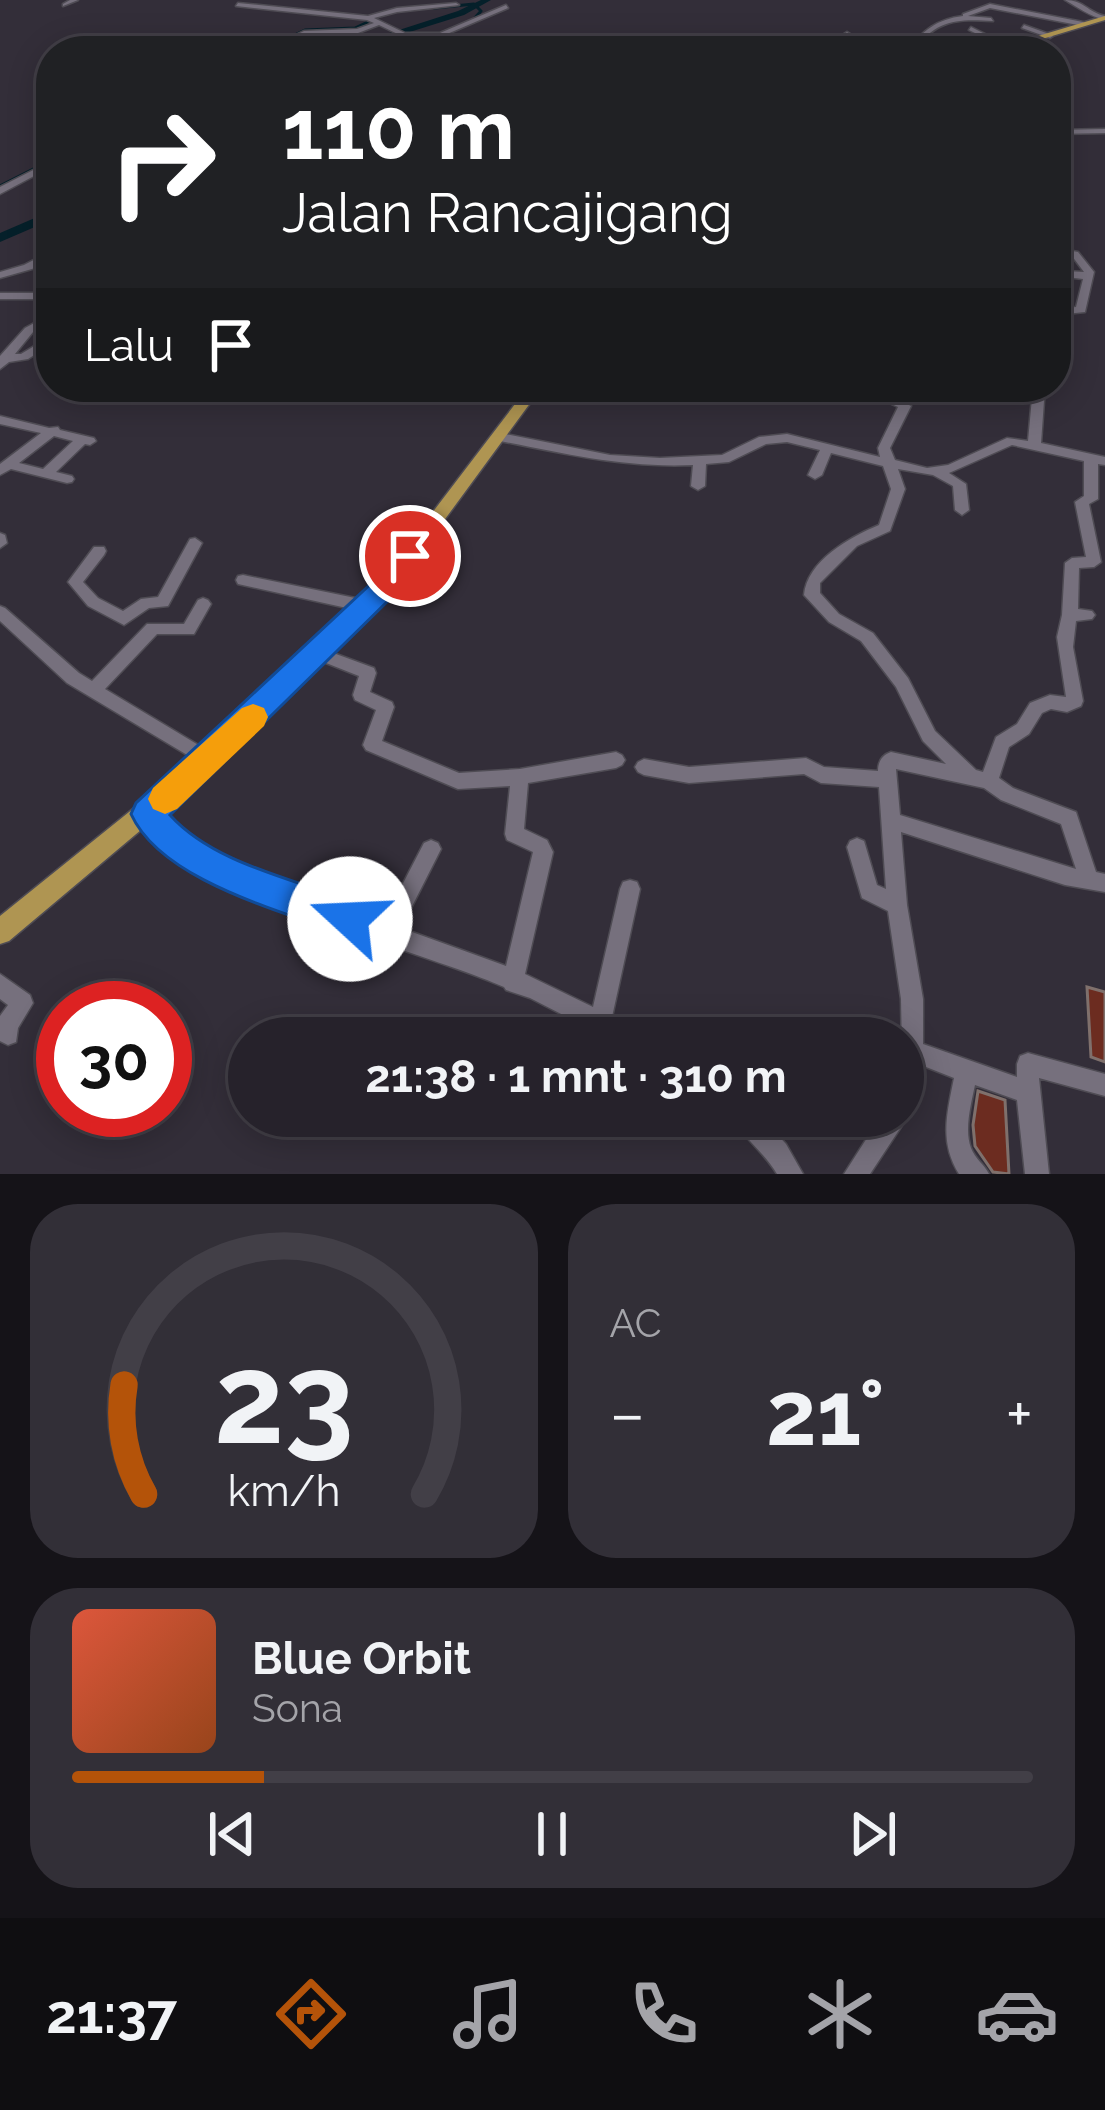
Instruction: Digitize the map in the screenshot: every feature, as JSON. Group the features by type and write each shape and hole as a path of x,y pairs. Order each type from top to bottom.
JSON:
{"main road":[{"path":"1050,36 1105,18"},
{"path":"0,932 209,760 365,606 434,527 524,402"}],"street":[{"path":"65,5 75,0"},
{"path":"245,0 238,5 373,20 411,8 456,5"},
{"path":"296,36 355,31 393,0"},
{"path":"1068,0 1105,18"},
{"path":"925,36 936,23 992,6 1083,24"},
{"path":"426,36 441,35 506,7"},
{"path":"965,15 991,20"},
{"path":"373,20 409,36"},
{"path":"1024,27 1050,36"},
{"path":"971,29 985,36"},
{"path":"426,36 445,36"},
{"path":"1071,130 1105,130"},
{"path":"0,191 36,172"},
{"path":"1071,253 1088,268 1081,310 1071,311"},
{"path":"0,275 36,262"},
{"path":"1071,274 1088,276"},
{"path":"0,296 36,296"},
{"path":"3,361 36,326"},
{"path":"24,357 36,349"},
{"path":"3,361 36,358"},
{"path":"896,402 905,406 885,446 898,493 886,528 852,542 813,581 812,592 830,616 867,637 902,683 929,736 979,778 1072,821 1097,881"},
{"path":"1034,446 1038,402"},
{"path":"0,420 86,440 46,474"},
{"path":"4,468 53,430"},
{"path":"500,436 610,459 700,461 724,459 783,437 937,472 958,483 962,510"},
{"path":"937,472 1004,442 1098,460 1091,499 1082,502 1094,563 1072,563 1078,615 1064,651 1075,700 1067,705 1050,701 1036,709 1023,729 1002,742 979,778"},
{"path":"814,475 826,448"},
{"path":"698,486 700,461"},
{"path":"4,468 67,479"},
{"path":"126,618 146,604 163,602 194,543"},
{"path":"99,551 74,580 109,614 153,628 188,629 203,604"},
{"path":"243,580 365,606"},
{"path":"0,612 93,691 209,760"},
{"path":"93,691 153,628"},
{"path":"317,653 368,675 361,695 386,706 372,745 458,782 616,760"},
{"path":"914,1017 897,905 890,760 950,776 979,778"},
{"path":"644,767 688,775 806,766 830,776 888,780"},
{"path":"513,983 543,852 514,833 520,777"},
{"path":"148,814 172,842 215,867 310,906 389,931 589,1017"},
{"path":"892,821 1097,881"},
{"path":"856,847 868,891 897,905"},
{"path":"389,931 431,849"},
{"path":"601,1017 630,889"},
{"path":"0,985 22,1003 7,1025 8,1034"},
{"path":"924,1055 1028,1092"},
{"path":"1037,1174 1028,1064 1105,1085"},
{"path":"966,1071 956,1142 959,1157 977,1174"},
{"path":"764,1137 791,1174"},
{"path":"856,1174 882,1137"}],"building":[{"path":"1087,987 1105,992 1105,1062 1091,1057"},
{"path":"978,1091 1005,1100 1009,1174 993,1172 975,1146"}],"waterway":[{"path":"387,36 487,0"},
{"path":"434,8 474,4 481,11 473,20"},
{"path":"293,36 305,30 355,28 372,20"},
{"path":"0,186 36,168"},
{"path":"0,238 36,222"},
{"path":"31,269 36,266"}],"slow traffic":[{"path":"165,799 253,717"}],"route":[{"path":"350,919 215,867 172,842 148,814 387,585 410,556"}]}
